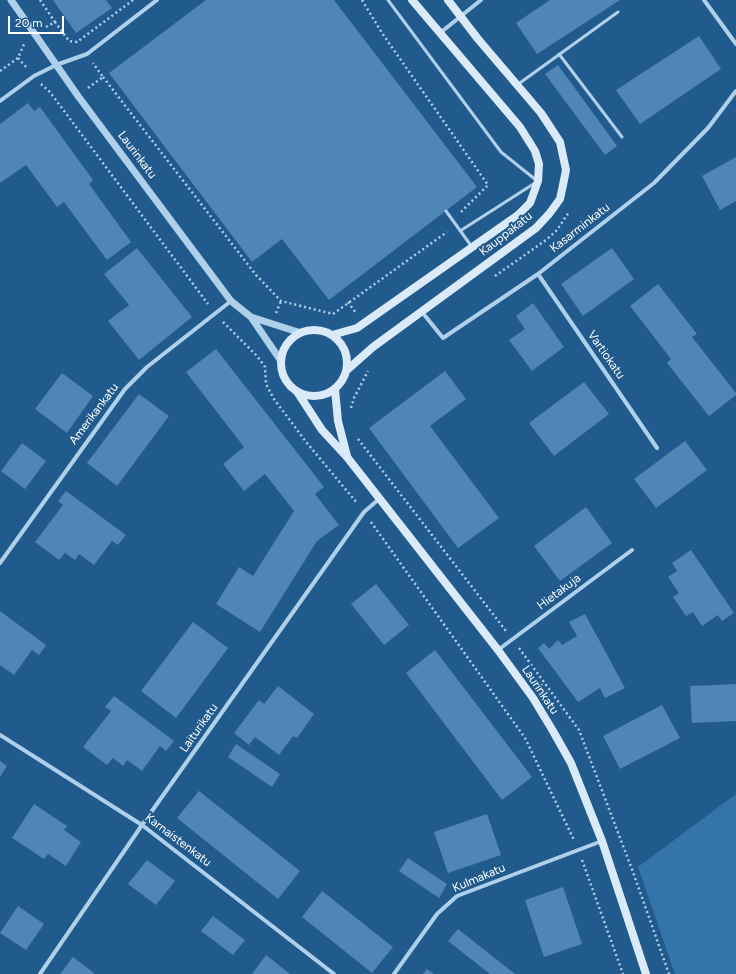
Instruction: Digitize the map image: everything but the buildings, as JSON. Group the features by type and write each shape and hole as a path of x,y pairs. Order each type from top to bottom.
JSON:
{"main road":[{"name":"Kauppakatu","path":"332,335 357,328 518,215 530,203 538,181 539,164 535,151 520,127 412,0"},
{"name":"Kauppakatu","path":"347,370 373,347 536,228 560,199 566,170 560,142 541,113 478,39 448,0"},
{"path":"312,330 322,331 332,335 340,342 345,350 348,360 347,370 340,384 335,390 326,395 317,397 298,393 285,380 281,361 287,344 301,333 312,330"},
{"name":"Laurinkatu","path":"335,390 338,421 347,457"},
{"name":"Laurinkatu","path":"298,393 322,430 347,457 498,650 533,698 553,731 571,763 602,841 646,974"}],"street":[{"name":"Laurinkatu","path":"11,0 78,96 231,301 251,317 281,361"},
{"path":"0,101 34,76 56,64 87,54 157,0"},
{"path":"440,33 481,0"},
{"path":"704,0 736,44"},
{"name":"Kasarminkatu","path":"422,312 443,338 538,274 654,183 708,128 736,91"},
{"name":"Vartiokatu","path":"538,274 658,448"},
{"name":"Amerikankatu","path":"0,563 125,389 147,367 231,301"},
{"name":"Laurinkatu","path":"251,317 301,333"},
{"name":"Laiturikatu","path":"40,974 142,825 364,512 379,499"},
{"name":"Hietakuja","path":"498,650 632,550"},
{"name":"Karnaistenkatu","path":"0,735 142,825 334,974"},
{"name":"Kulmakatu","path":"394,974 437,914 457,896 602,841"}],"lane":[{"path":"388,0 501,152 538,181 460,231"},
{"path":"517,85 618,12"},
{"path":"559,54 622,137"},
{"path":"446,211 472,247"}],"path":[{"path":"40,0 69,42 78,42 134,0"},
{"path":"78,42 103,77 256,275 281,301 333,314 448,231 453,221 488,185 382,33 362,0"},
{"path":"0,71 18,58 23,44 55,22"},
{"path":"18,58 50,92 229,331 257,356 265,367 266,384 274,399 307,443 364,512 525,738 578,849 623,974"},
{"path":"62,109 103,77"}],"shaded area":[{"path":"736,794 736,974 675,974 638,867"}]}
